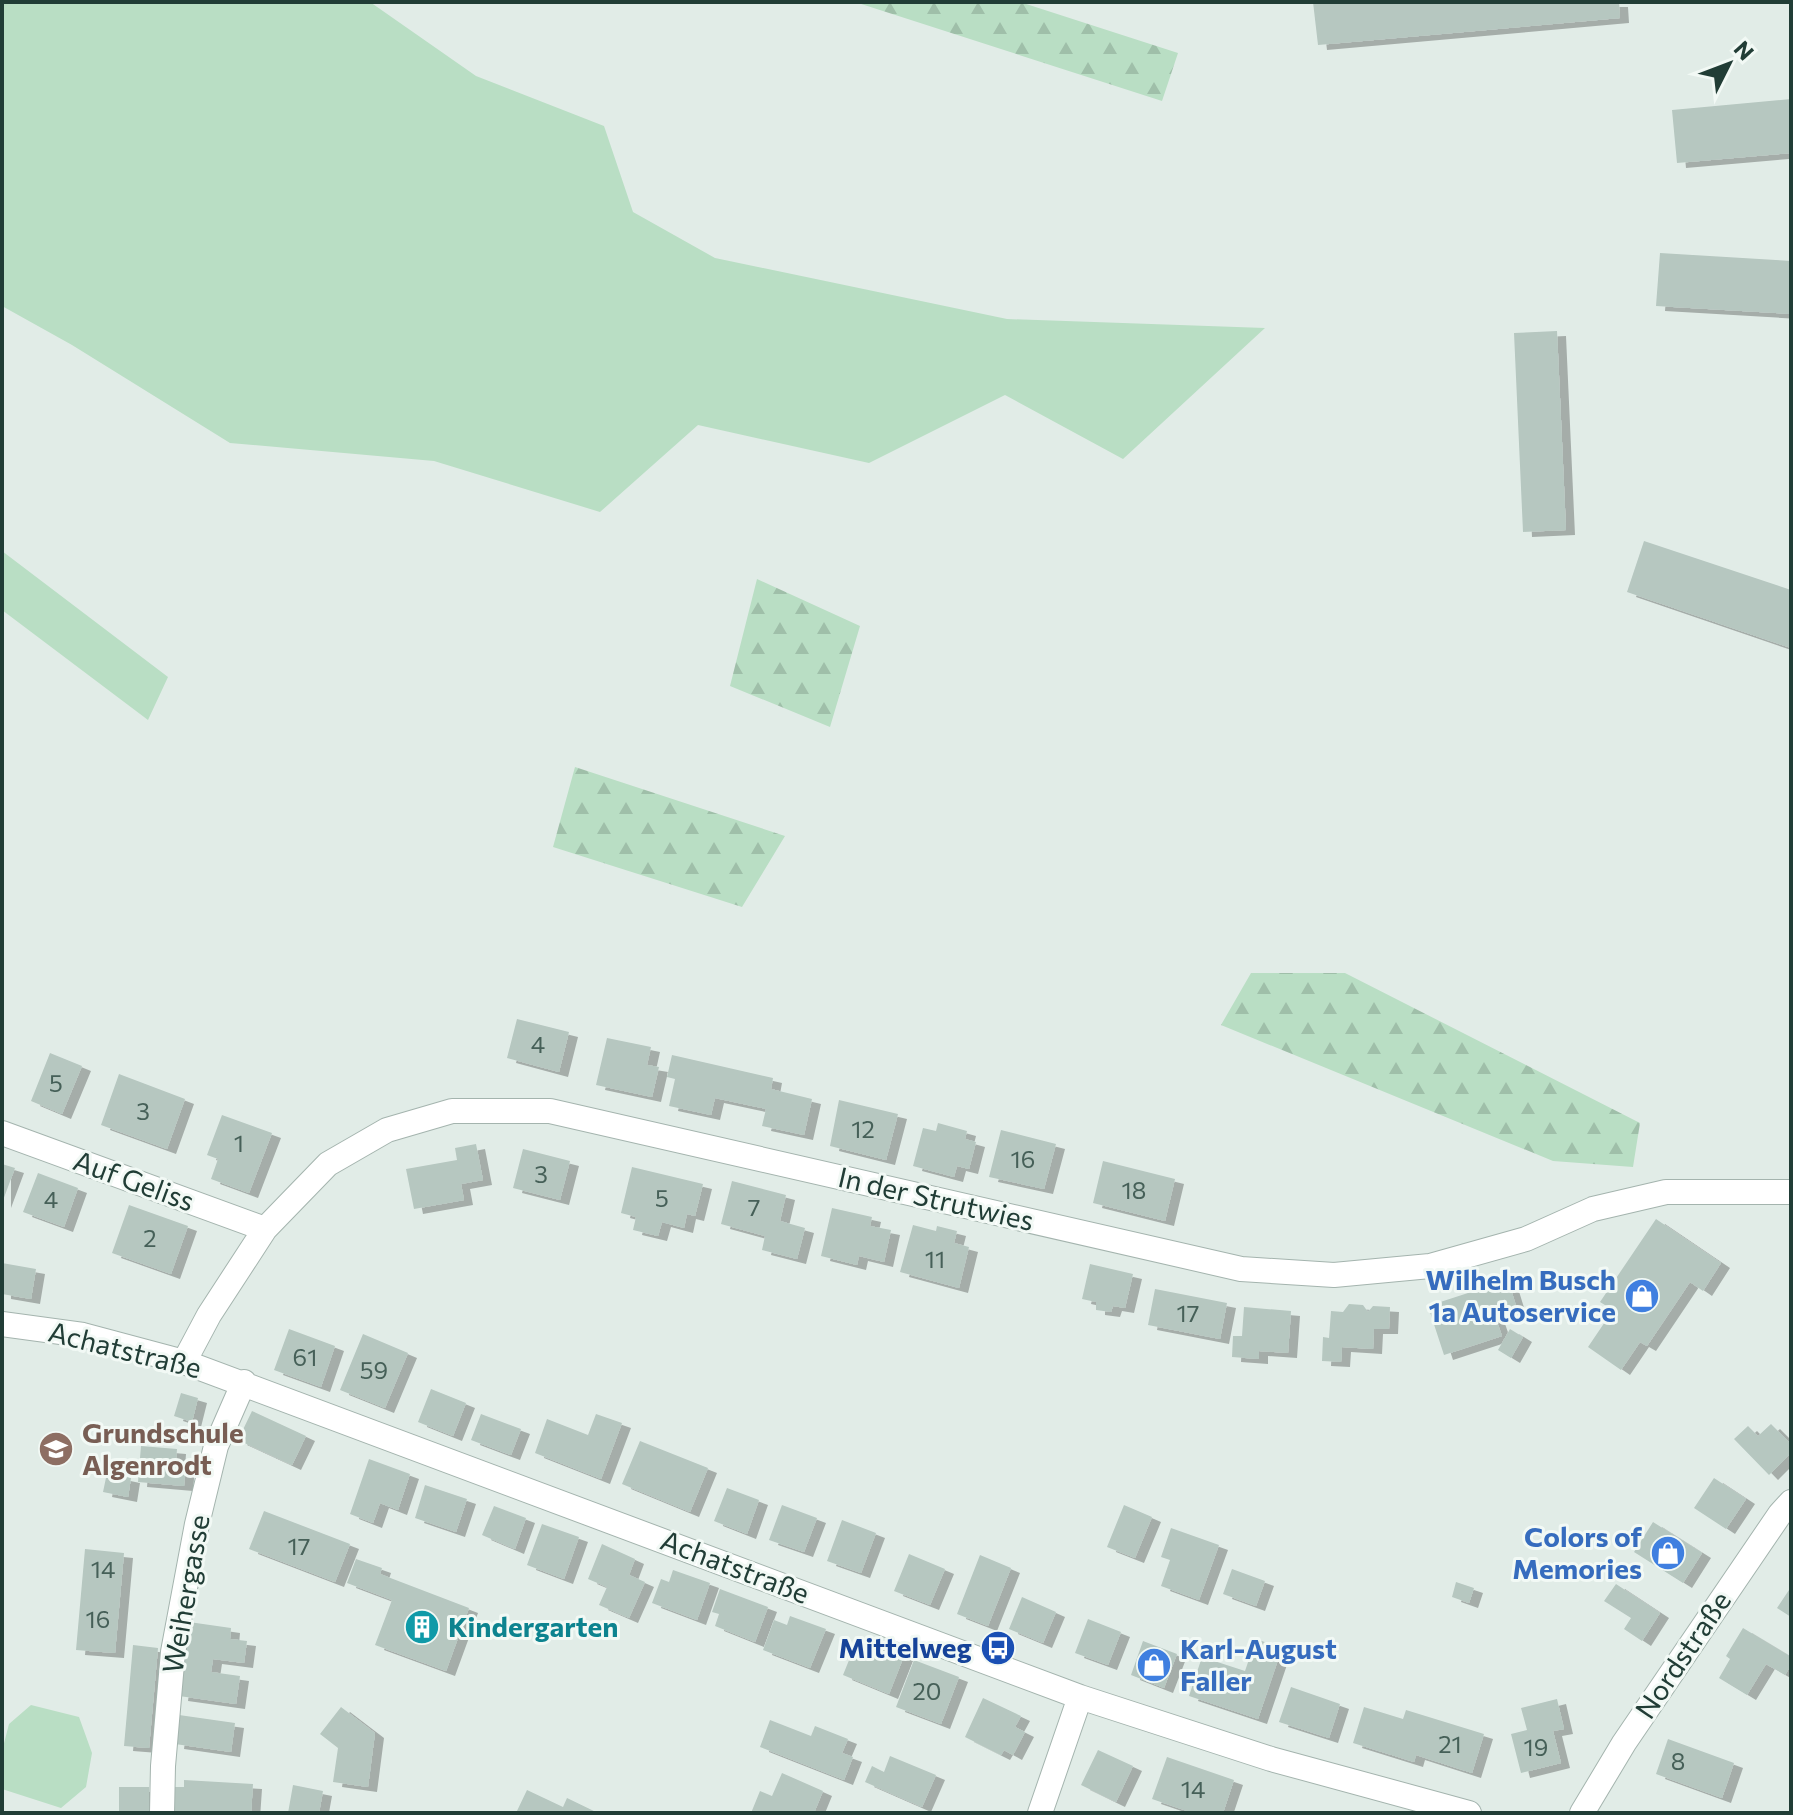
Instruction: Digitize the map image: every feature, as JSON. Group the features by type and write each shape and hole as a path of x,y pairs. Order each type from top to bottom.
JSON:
{"street":[{"name":"In der Strutwies","path":"184,1362 209,1315 265,1229 328,1164 387,1130 452,1111 550,1111 1241,1269 1334,1275 1430,1266 1526,1239 1593,1209 1666,1192 1791,1192"},
{"name":"Auf Geliss","path":"2,1133 265,1229"},
{"name":"Achatstraße","path":"2,1324 83,1335 184,1362 1080,1697 1271,1759 1469,1813"},
{"name":"Weihergasse","path":"162,1813 173,1652 197,1524 216,1446 244,1382"},
{"name":"Nordstraße","path":"1582,1813 1624,1743 1791,1502"},
{"path":"1040,1813 1080,1697"}],"green space":[{"path":"2,2 370,2 476,76 604,126 633,212 715,258 1007,319 1265,328 1123,459 1005,395 869,463 698,425 600,512 434,461 230,443 72,345 2,306"},
{"path":"855,2 1020,2 1178,53 1162,101"},
{"path":"2,551 168,677 148,720 2,610"},
{"path":"757,579 860,626 830,727 730,686"},
{"path":"575,767 785,836 742,907 553,847"},
{"path":"1251,973 1345,973 1640,1123 1633,1167 1553,1161 1221,1025"},
{"path":"31,1705 79,1717 92,1753 86,1787 61,1808 2,1789 2,1751 9,1724"}],"building":[{"path":"1313,2 1619,2 1620,18 1318,45"},
{"path":"1791,99 1791,153 1677,163 1672,110"},
{"path":"1660,253 1791,261 1791,314 1656,306"},
{"path":"1557,331 1566,530 1523,532 1514,333"},
{"path":"1644,541 1791,590 1791,648 1627,592"},
{"path":"517,1019 569,1032 559,1072 507,1058"},
{"path":"607,1038 651,1047 647,1065 659,1067 652,1097 596,1085"},
{"path":"50,1053 82,1066 62,1114 31,1101"},
{"path":"672,1055 773,1078 771,1089 812,1099 804,1135 762,1126 766,1109 715,1098 711,1115 669,1106 675,1079 667,1077"},
{"path":"119,1074 185,1099 167,1149 101,1125"},
{"path":"839,1100 898,1114 886,1160 830,1146"},
{"path":"222,1115 272,1133 249,1193 211,1179 218,1159 207,1155"},
{"path":"938,1123 967,1131 965,1139 976,1142 969,1169 957,1166 954,1177 913,1166 923,1128 936,1131"},
{"path":"1001,1130 1056,1144 1044,1189 989,1177"},
{"path":"476,1144 483,1180 461,1184 464,1200 414,1209 406,1169 457,1160 455,1148"},
{"path":"523,1149 570,1161 560,1200 513,1188"},
{"path":"1103,1161 1175,1179 1165,1221 1093,1203"},
{"path":"2,1164 15,1168 2,1203"},
{"path":"632,1167 703,1184 695,1216 687,1214 684,1228 662,1222 658,1236 633,1230 636,1217 621,1213"},
{"path":"38,1173 78,1188 64,1227 23,1212"},
{"path":"732,1181 786,1195 780,1221 805,1228 797,1259 762,1250 765,1236 721,1224"},
{"path":"129,1205 188,1226 171,1274 112,1253"},
{"path":"832,1208 872,1217 870,1226 891,1230 884,1262 859,1256 857,1265 821,1256"},
{"name":"Wilhelm Busch 1a Autoservice","path":"1656,1219 1721,1263 1703,1291 1690,1282 1647,1346 1640,1342 1621,1370 1588,1347 1613,1310 1600,1302"},
{"path":"913,1225 936,1231 937,1226 957,1231 954,1243 969,1247 959,1288 900,1272"},
{"path":"2,1263 36,1269 31,1299 2,1294"},
{"path":"1090,1264 1133,1274 1125,1308 1113,1306 1111,1312 1096,1310 1096,1302 1082,1299"},
{"path":"1508,1280 1517,1309 1495,1316 1502,1336 1444,1355 1428,1306"},
{"path":"1155,1289 1227,1303 1220,1339 1148,1325"},
{"path":"1349,1304 1363,1305 1368,1312 1373,1306 1390,1307 1389,1329 1374,1329 1373,1349 1342,1347 1341,1362 1322,1361 1323,1337 1329,1338 1331,1311 1343,1312"},
{"path":"1244,1307 1291,1311 1288,1353 1259,1351 1259,1359 1232,1357 1233,1336 1242,1336"},
{"path":"289,1329 335,1346 321,1387 274,1370"},
{"path":"1510,1329 1523,1337 1511,1358 1498,1350"},
{"path":"363,1334 408,1353 385,1408 340,1390"},
{"path":"431,1389 466,1403 453,1436 418,1422"},
{"path":"181,1393 198,1398 192,1422 174,1416"},
{"path":"252,1411 306,1436 292,1465 238,1440"},
{"path":"481,1414 521,1429 511,1455 471,1440"},
{"path":"596,1414 622,1423 601,1479 535,1453 547,1419 588,1435"},
{"path":"1771,1424 1791,1444 1791,1453 1769,1475 1734,1439 1748,1426 1758,1436"},
{"path":"640,1441 708,1468 690,1512 622,1484"},
{"path":"141,1446 177,1449 176,1462 186,1462 184,1486 138,1482"},
{"path":"369,1459 410,1474 398,1510 380,1503 373,1523 350,1514"},
{"path":"107,1473 131,1478 128,1497 103,1492"},
{"path":"1714,1478 1746,1499 1726,1529 1694,1508"},
{"path":"425,1485 467,1499 456,1532 415,1518"},
{"path":"727,1488 759,1500 747,1534 714,1521"},
{"path":"782,1505 817,1518 804,1552 769,1540"},
{"path":"1124,1505 1152,1517 1135,1558 1107,1547"},
{"path":"494,1506 526,1518 515,1549 482,1535"},
{"path":"264,1511 350,1544 335,1582 249,1549"},
{"path":"842,1520 876,1533 861,1573 827,1561"},
{"name":"Colors of Memories","path":"1653,1522 1702,1553 1683,1583 1634,1552"},
{"path":"542,1524 579,1537 564,1579 527,1565"},
{"path":"1171,1528 1219,1545 1199,1600 1161,1586 1170,1560 1161,1557"},
{"path":"602,1544 635,1559 629,1575 645,1582 629,1618 599,1605 607,1587 588,1579"},
{"path":"85,1549 124,1553 115,1653 76,1650"},
{"path":"909,1554 945,1569 930,1605 894,1591"},
{"path":"980,1555 1011,1568 988,1626 957,1614"},
{"name":"Kindergarten","path":"356,1559 382,1568 380,1574 469,1608 446,1671 375,1645 392,1600 347,1583"},
{"path":"1232,1569 1265,1581 1256,1606 1223,1594"},
{"path":"673,1570 710,1583 697,1620 652,1603 661,1579 669,1582"},
{"path":"1456,1582 1474,1588 1469,1603 1452,1597"},
{"path":"1616,1584 1660,1613 1642,1641 1624,1629 1631,1618 1604,1601"},
{"path":"1791,1587 1791,1617 1777,1608"},
{"path":"720,1589 768,1607 755,1642 715,1626 719,1614 712,1612"},
{"path":"1022,1597 1056,1612 1043,1643 1009,1629"},
{"path":"790,1616 826,1629 810,1668 763,1650 774,1620 787,1625"},
{"path":"1088,1619 1121,1632 1108,1665 1075,1653"},
{"path":"189,1622 231,1628 230,1639 247,1641 244,1663 213,1659 211,1672 240,1676 236,1704 179,1696"},
{"path":"1743,1628 1791,1657 1791,1665 1785,1675 1766,1664 1747,1695 1719,1678 1730,1659 1726,1656"},
{"path":"858,1638 904,1656 889,1694 843,1675"},
{"path":"1256,1639 1282,1648 1258,1719 1189,1696 1202,1657 1245,1671"},
{"name":"Karl-August Faller","path":"1143,1641 1177,1654 1164,1688 1131,1675"},
{"path":"133,1645 158,1648 149,1748 124,1746"},
{"path":"914,1660 959,1677 941,1724 896,1707"},
{"path":"1291,1687 1340,1704 1329,1738 1279,1722"},
{"path":"983,1698 1021,1716 1015,1727 1025,1732 1013,1755 1004,1750 1001,1755 965,1737"},
{"path":"1557,1699 1564,1729 1553,1731 1561,1763 1521,1773 1511,1734 1527,1730 1521,1708"},
{"path":"341,1707 375,1733 368,1787 333,1782 338,1748 320,1734"},
{"path":"1364,1707 1403,1719 1406,1710 1484,1734 1472,1773 1416,1755 1414,1762 1353,1743"},
{"path":"179,1715 235,1723 231,1752 175,1744"},
{"path":"770,1720 811,1736 815,1726 848,1739 842,1753 853,1757 844,1780 760,1747"},
{"path":"1668,1739 1734,1763 1722,1798 1656,1774"},
{"path":"1098,1750 1133,1766 1116,1802 1081,1785"},
{"path":"890,1756 936,1775 922,1807 865,1782 872,1766 884,1772"},
{"path":"1167,1757 1234,1780 1223,1813 1193,1813 1152,1799"},
{"path":"782,1773 823,1791 814,1813 751,1813 760,1791 772,1796"},
{"path":"184,1780 253,1784 251,1813 172,1813 173,1787 184,1787"},
{"path":"293,1785 323,1791 319,1813 288,1813"},
{"path":"119,1787 149,1787 149,1813 119,1813"},
{"path":"527,1790 563,1807 567,1798 598,1813 516,1813"}],"place":[{"name":"Wilhelm Busch 1a Autoservice","path":"1642,1296"},
{"name":"Grundschule Algenrodt","path":"56,1449"},
{"name":"Colors of Memories","path":"1668,1553"},
{"name":"Kindergarten","path":"422,1627"},
{"name":"Mittelweg","path":"998,1648"},
{"name":"Karl-August Faller","path":"1154,1665"}]}
